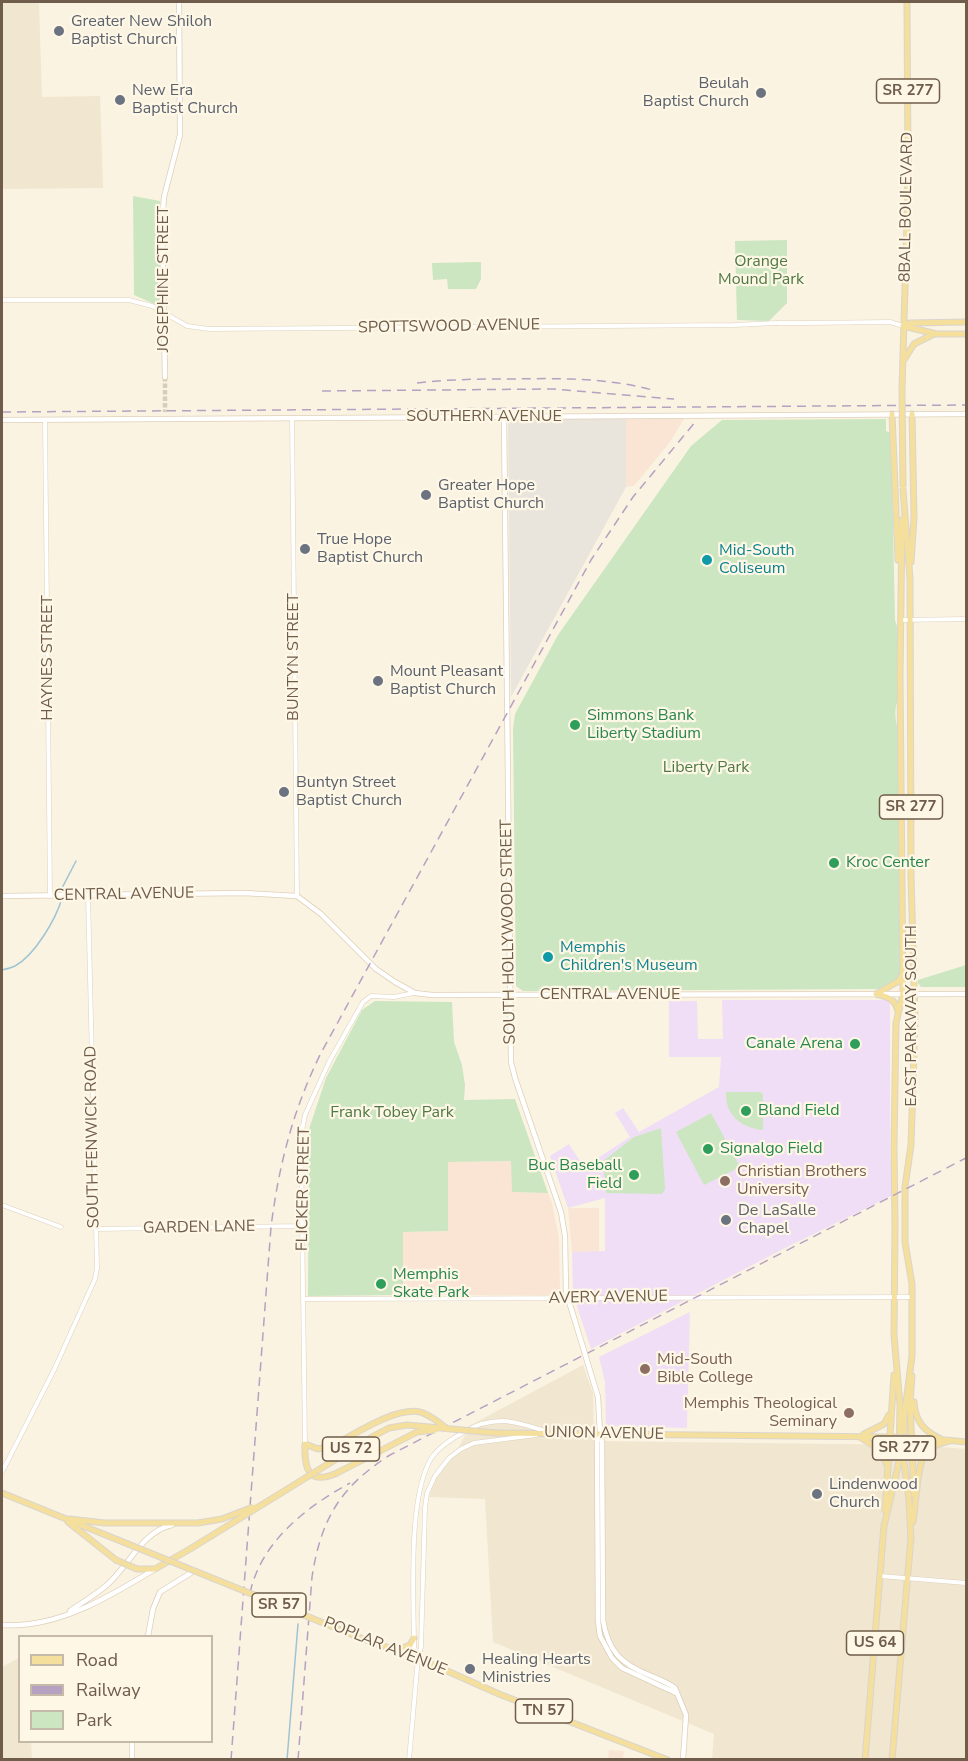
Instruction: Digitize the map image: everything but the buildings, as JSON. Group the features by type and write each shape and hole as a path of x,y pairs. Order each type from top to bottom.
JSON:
{"main road":[{"name":"JOSEPHINE STREET","path":"165,377 163,208 178,147 179,2"},
{"name":"8BALL BOULEVARD","path":"903,326 906,308 908,166 907,2"},
{"path":"903,326 910,322 966,322"},
{"path":"903,326 937,334 966,334"},
{"name":"EAST PARKWAY SOUTH","path":"884,1526 899,1468 900,1405 895,1356 893,1297 896,1023 903,994 900,585 903,488 903,326"},
{"path":"902,364 914,344 937,334"},
{"path":"892,414 896,541 900,585"},
{"path":"910,579 914,517 912,414"},
{"name":"SOUTHERN AVENUE","path":"2,420 165,415 292,418 966,414"},
{"name":"SOUTH HOLLYWOOD STREET","path":"504,417 511,1062 561,1212 566,1236 567,1298 598,1397 600,1434 597,1440 600,1582 598,1621 600,1636 612,1658 622,1668 676,1692 686,1715 684,1760"},
{"name":"EAST PARKWAY SOUTH","path":"903,488 910,579 911,875 915,994 911,1145 905,1187 905,1242 912,1284 912,1356 904,1418 904,1461 911,1540"},
{"name":"CENTRAL AVENUE","path":"2,896 244,893 297,896 321,914 376,969 415,993 511,995 966,994"},
{"path":"876,994 899,981 903,970"},
{"path":"876,994 896,1003 898,1012"},
{"path":"892,1437 891,1409 895,1356"},
{"path":"912,1356 914,1413 917,1420 934,1436 946,1440"},
{"path":"912,1381 910,1404 913,1522"},
{"path":"857,1437 884,1424 891,1409"},
{"path":"409,1410 423,1413 448,1430 417,1432 328,1477 309,1472 304,1462 304,1444 318,1449 334,1445 396,1414 409,1410"},
{"name":"UNION AVENUE","path":"155,1569 372,1437 389,1428 407,1425 496,1433 892,1437 966,1442"},
{"path":"857,1437 874,1446 885,1459 887,1468"},
{"name":"US 64","path":"865,1760 887,1468 892,1437"},
{"name":"US 64","path":"892,1760 911,1540 920,1466 923,1457 933,1447 946,1440"},
{"name":"POPLAR AVENUE","path":"2,1493 668,1760"},
{"name":"UNION AVENUE","path":"181,1523 198,1523 228,1517 263,1503"},
{"name":"US 72","path":"64,1519 181,1523"},
{"name":"US 72","path":"64,1519 116,1560 137,1569 155,1569"},
{"path":"65,1615 110,1582 153,1533 165,1526 181,1523"},
{"path":"2,1625 39,1622 87,1607 155,1569"},
{"path":"148,1635 153,1609 162,1589 195,1570"},
{"path":"396,1651 410,1645 414,1638"},
{"path":"132,1743 132,1760"}],"street":[{"name":"SPOTTSWOOD AVENUE","path":"2,300 129,300 152,306 188,326 209,329 734,326 776,323 890,322 903,326"},
{"name":"BUNTYN STREET","path":"292,418 297,896"},
{"name":"HAYNES STREET","path":"45,420 51,896"},
{"path":"901,620 966,619"},
{"name":"SOUTH FENWICK ROAD","path":"2,1472 54,1370 95,1279 97,1268 88,895"},
{"name":"FLICKER STREET","path":"304,1444 301,1136 305,1115 329,1062 363,1002 371,996 415,993"},
{"path":"2,1205 62,1227"},
{"name":"GARDEN LANE","path":"95,1229 303,1226"},
{"name":"AVERY AVENUE","path":"304,1299 911,1297"},
{"path":"418,1659 414,1647 417,1508 432,1457 449,1440 470,1428 484,1424 501,1421 516,1422 551,1433"},
{"path":"409,1760 421,1647 423,1542 427,1493 435,1476 449,1458 461,1449 474,1443 551,1433"},
{"path":"426,1473 435,1476"},
{"path":"415,1542 423,1542"},
{"path":"880,1576 966,1583"},
{"path":"414,1592 422,1592"}],"shaded area":[{"path":"2,2 39,2 42,97 100,96 103,188 2,189"},
{"path":"626,418 684,419 670,442 634,486 626,487"},
{"path":"626,418 626,487 511,697 508,424 511,420"},
{"name":"Christian Brothers University","path":"722,1000 888,1000 890,1002 890,1154 893,1195 785,1248 591,1349 573,1294 572,1252 605,1251 605,1198 568,1208 550,1156 569,1144 584,1167 630,1137 615,1113 623,1108 639,1132 719,1087 721,1057 669,1057 669,1001 697,1001 698,1039 723,1039"},
{"path":"512,1161 512,1192 548,1193 552,1203 559,1238 560,1295 403,1295 403,1232 448,1231 447,1162"},
{"path":"568,1208 599,1208 599,1252 572,1252"},
{"name":"Mid-South Bible College","path":"690,1312 687,1428 606,1426 605,1382 599,1357"},
{"path":"583,1365 593,1393 594,1441 916,1445 966,1449 966,1759 712,1759 714,1734 493,1642 485,1499 429,1497 437,1475 452,1459 471,1425"},
{"path":"18,1659 18,1743 31,1743 32,1759 2,1759 2,1667"},
{"path":"609,1750 624,1751 623,1759 608,1759"}],"green space":[{"path":"133,196 160,201 161,307 134,295"},
{"name":"Orange Mound Park","path":"787,240 787,303 769,321 737,320 735,241"},
{"path":"481,262 481,279 476,289 448,289 447,279 433,280 432,263"},
{"name":"Liberty Park","path":"886,419 886,431 891,433 895,620 897,626 898,700 895,714 898,728 900,978 883,989 523,991 516,986 513,729 515,714 558,635 691,446 722,420"},
{"path":"966,965 966,987 921,987 918,983 918,980"},
{"name":"Frank Tobey Park","path":"375,1001 452,1002 454,1042 462,1065 465,1085 464,1100 515,1099 548,1193 512,1192 511,1161 448,1162 448,1231 403,1232 403,1295 308,1296 309,1129 326,1078 362,1010"},
{"name":"Bland Field","path":"726,1092 761,1092 763,1095 763,1130 748,1127 736,1119 728,1108"},
{"name":"Signalgo Field","path":"711,1113 740,1167 704,1185 676,1132"},
{"name":"Buc Baseball Field","path":"661,1128 665,1189 662,1194 606,1193 603,1161 634,1137"}],"waterway":[{"path":"62,893 62,888 76,861"},
{"path":"2,970 13,967 30,954 50,926 62,898"},
{"path":"287,1760 298,1624"}],"tunnel":[{"path":"165,377 165,412"}],"railway":[{"path":"417,383 568,379 604,381 656,391"},
{"path":"322,391 553,389 674,399"},
{"path":"2,412 966,405"},
{"path":"231,1760 271,1227 283,1159 302,1095 321,1053 591,560 633,497 696,421"},
{"path":"298,1760 312,1577 316,1556 327,1521 346,1492 358,1479 390,1455 966,1158"},
{"path":"250,1593 264,1558 275,1542 317,1503 350,1483"}],"place":[{"name":"Greater New Shiloh Baptist Church","path":"59,31"},
{"name":"Beulah Baptist Church","path":"761,93"},
{"name":"New Era Baptist Church","path":"120,100"},
{"name":"Greater Hope Baptist Church","path":"426,495"},
{"name":"True Hope Baptist Church","path":"305,549"},
{"name":"Mid-South Coliseum","path":"707,560"},
{"name":"Mount Pleasant Baptist Church","path":"378,681"},
{"name":"Simmons Bank Liberty Stadium","path":"575,725"},
{"name":"Buntyn Street Baptist Church","path":"284,792"},
{"name":"Kroc Center","path":"834,863"},
{"name":"Memphis Children's Museum","path":"548,957"},
{"name":"Canale Arena","path":"855,1044"},
{"name":"Bland Field","path":"746,1111"},
{"name":"Signalgo Field","path":"708,1149"},
{"name":"Buc Baseball Field","path":"634,1175"},
{"name":"Christian Brothers University","path":"725,1181"},
{"name":"De LaSalle Chapel","path":"726,1220"},
{"name":"Memphis Skate Park","path":"381,1284"},
{"name":"Mid-South Bible College","path":"645,1369"},
{"name":"Memphis Theological Seminary","path":"849,1413"},
{"name":"Lindenwood Church","path":"817,1494"},
{"name":"Healing Hearts Ministries","path":"470,1669"}]}
